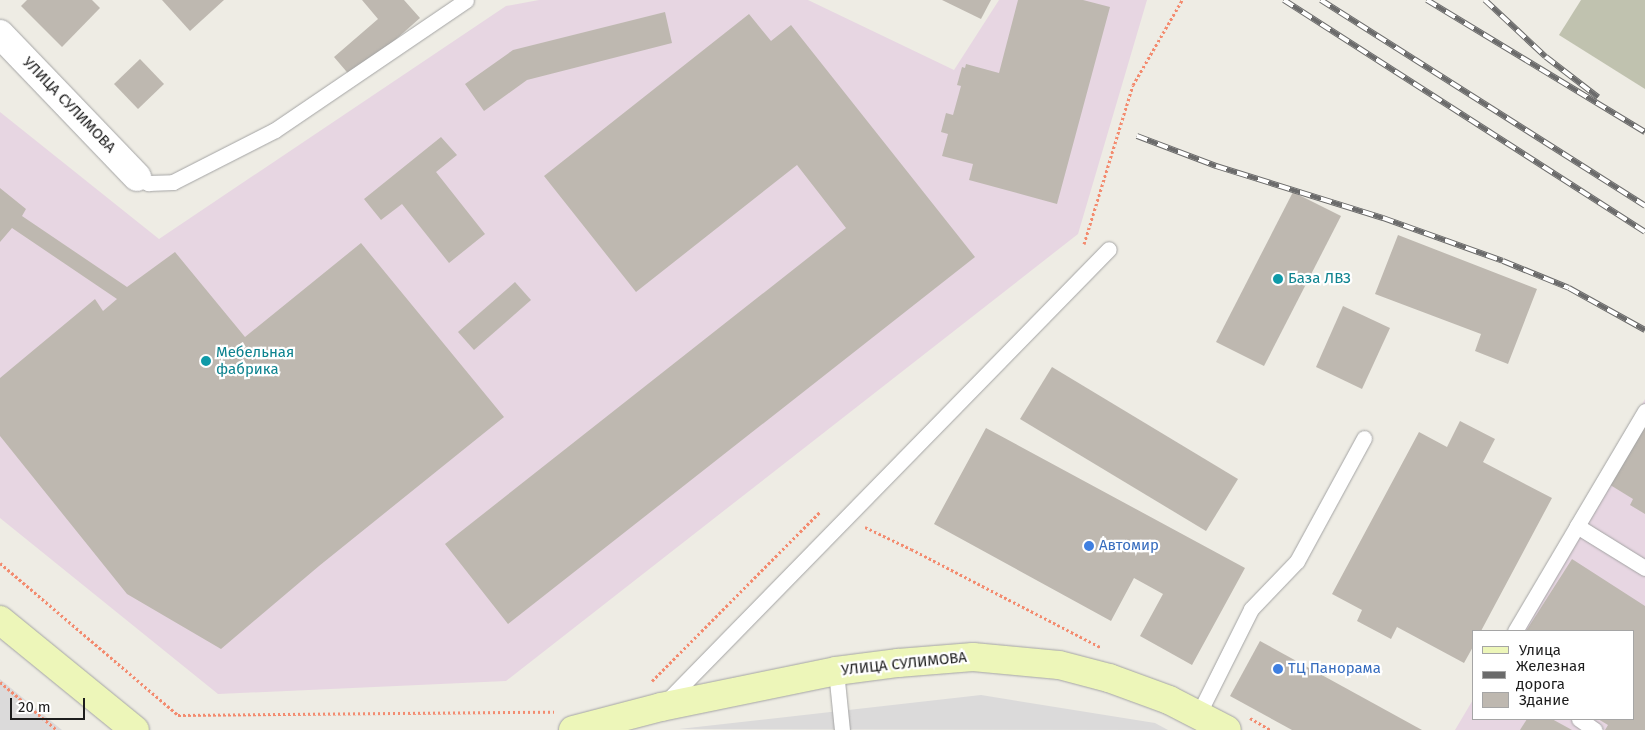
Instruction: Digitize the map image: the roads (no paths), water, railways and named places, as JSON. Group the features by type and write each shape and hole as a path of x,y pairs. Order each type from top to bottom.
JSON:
{"main road":[{"path":"0,620 135,730"},
{"name":"УЛИЦА СУЛИМОВА","path":"569,721 658,707 836,671 898,662 973,657 1059,665 1109,678 1169,700 1227,730"}],"street":[{"name":"УЛИЦА СУЛИМОВА","path":"0,34 137,176"}],"lane":[{"path":"137,176 148,183 173,182 275,130 466,0"},
{"path":"658,707 1109,249"},
{"path":"1516,630 1645,411"},
{"path":"1198,715 1252,609 1297,561 1364,438"},
{"path":"1577,526 1645,568"},
{"path":"836,671 842,730"},
{"path":"1580,720 1595,730"}],"railway":[{"path":"1284,0 1645,232"},
{"path":"1321,0 1645,206"},
{"path":"1427,0 1645,132"},
{"path":"1485,0 1546,57 1598,97"},
{"path":"1137,136 1216,166 1383,218 1503,261 1569,288 1645,330"}],"place":[{"name":"База ЛВЗ","path":"1278,279"},
{"name":"Мебельная фабрика","path":"206,361"},
{"name":"Автомир","path":"1089,546"},
{"name":"ТЦ Панорама","path":"1278,669"}]}
